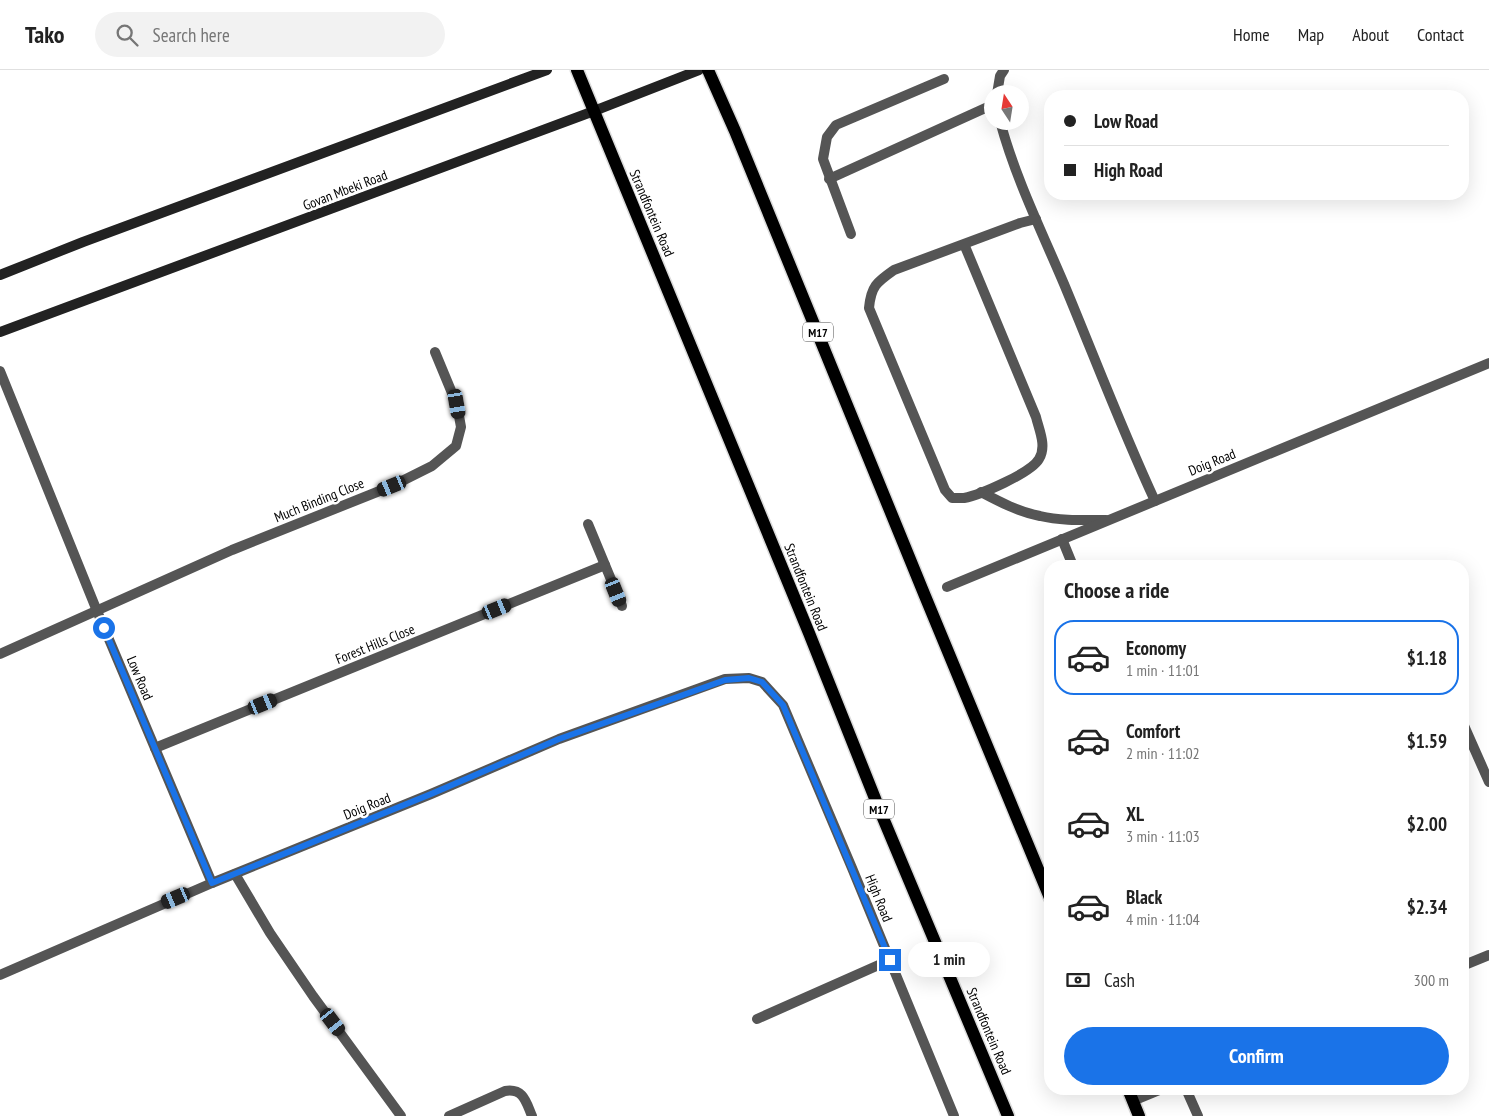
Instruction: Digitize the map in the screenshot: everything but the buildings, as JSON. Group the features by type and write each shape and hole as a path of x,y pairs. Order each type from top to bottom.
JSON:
{"main road":[{"path":"0,275 120,228 546,70"},
{"name":"Strandfontein Road","path":"577,70 882,815 1008,1116"},
{"name":"Govan Mbeki Road","path":"0,332 594,112 699,70"},
{"name":"M17","path":"708,70 743,149 1044,884"},
{"path":"1130,1095 1139,1116"}],"street":[{"path":"998,85 1004,70"},
{"path":"851,234 823,159 824,145 827,137 836,126 944,79"},
{"path":"829,179 984,109"},
{"path":"1002,130 1004,140 1113,406 1155,501"},
{"path":"964,244 1036,417 1043,444 1040,458 1030,469 981,492 964,498 952,498 945,490 869,308 870,295 877,282 894,270 964,244 1036,219"},
{"name":"Much Binding Close","path":"0,654 232,550 392,486 432,466 456,446 460,426 457,404 436,352"},
{"name":"Doig Road","path":"947,587 1489,363"},
{"name":"Low Road","path":"0,371 97,611 212,883"},
{"path":"981,492 1008,506 1039,516 1106,520"},
{"path":"588,524 622,606"},
{"path":"1062,539 1071,560"},
{"name":"Forest Hills Close","path":"155,748 605,565"},
{"name":"Doig Road","path":"0,975 212,883 431,794 559,739 725,680 749,678"},
{"name":"High Road","path":"749,678 762,682 783,705 954,1116"},
{"path":"1469,738 1489,782"},
{"path":"235,874 270,933 313,996 401,1116"},
{"path":"1469,963 1489,955"},
{"path":"757,1019 890,960"},
{"path":"450,1116 506,1091 513,1090 524,1097 532,1116"},
{"path":"1133,1101 1148,1095"},
{"path":"1189,1095 1198,1116"}],"route":[{"path":"104,628 212,883 431,794 559,739 642,708 725,680 749,678 762,682 783,705 890,960"}]}
